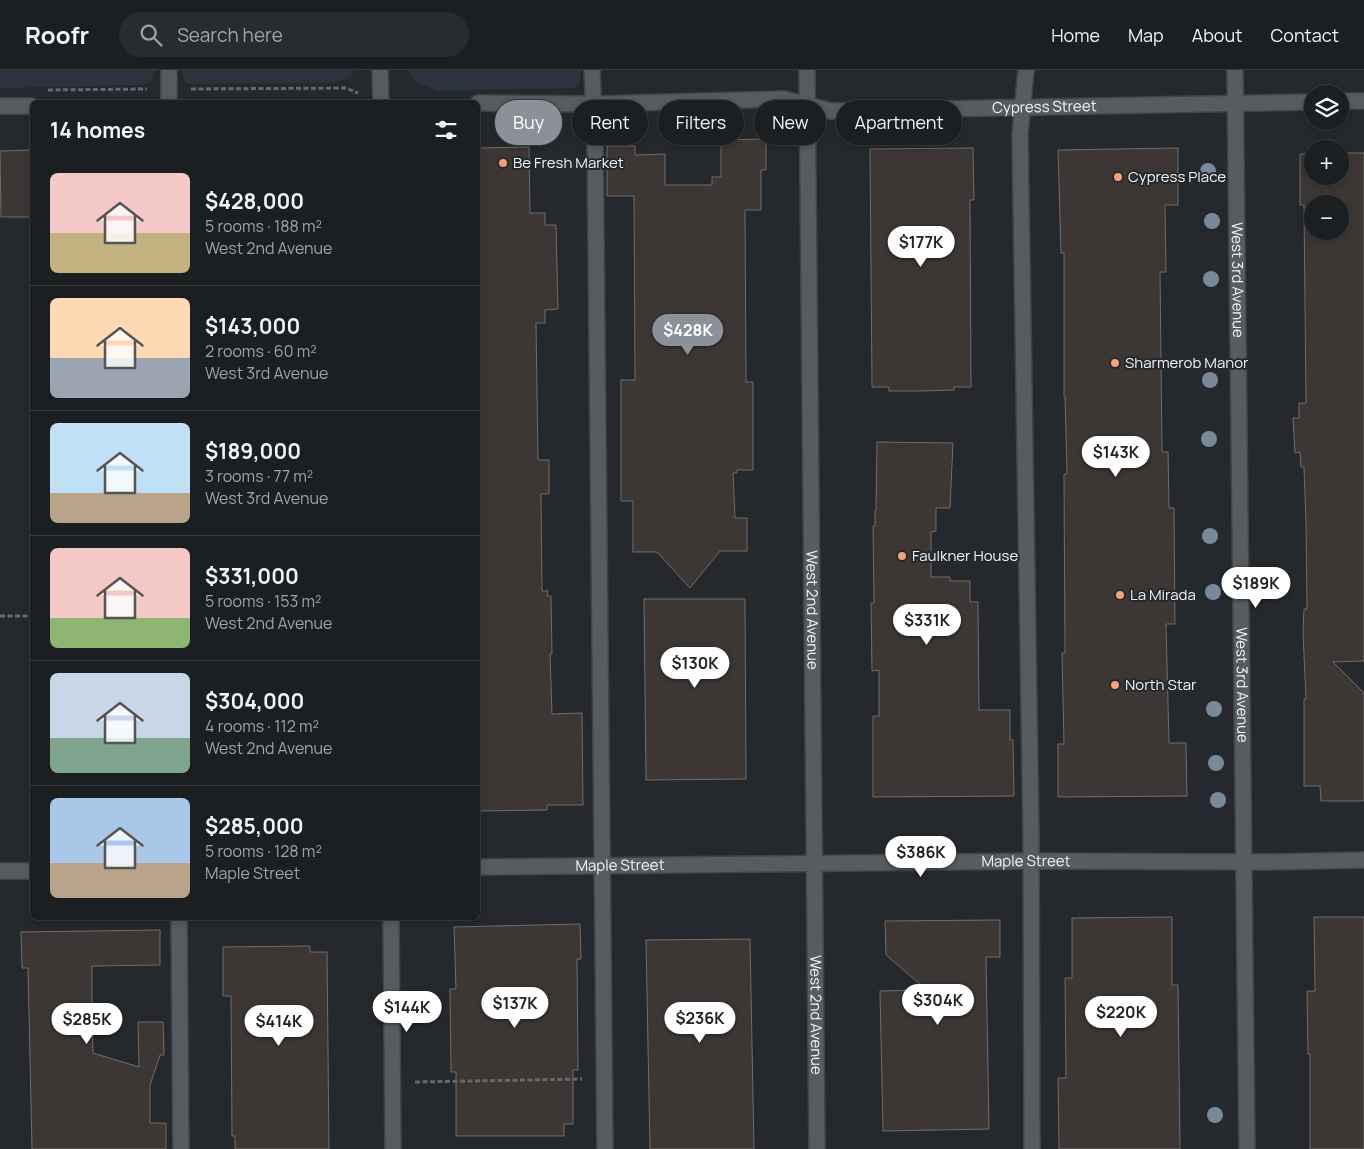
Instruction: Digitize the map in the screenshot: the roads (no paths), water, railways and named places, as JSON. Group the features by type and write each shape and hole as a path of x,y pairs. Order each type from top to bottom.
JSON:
{"street":[{"path":"169,70 169,100"},
{"path":"380,70 380,100"},
{"path":"592,70 594,100"},
{"name":"West 2nd Avenue","path":"807,70 807,100"},
{"path":"1026,70 1020,134 1031,862 1032,1149"},
{"name":"West 3rd Avenue","path":"1235,70 1247,1149"},
{"name":"Cypress Street","path":"648,103 754,101"},
{"path":"1349,102 1364,101"},
{"name":"Cypress Street","path":"826,110 1304,102"},
{"name":"Cypress Street","path":"480,104 572,104"},
{"path":"0,106 30,106"},
{"path":"594,145 605,1149"},
{"name":"West 2nd Avenue","path":"807,145 817,1149"},
{"name":"Maple Street","path":"480,867 1364,860"},
{"path":"0,871 30,871"},
{"path":"179,920 181,1149"},
{"path":"391,920 393,1149"}],"place":[{"name":"Be Fresh Market","path":"503,163"},
{"name":"Cypress Place","path":"1118,177"},
{"name":"Sharmerob Manor","path":"1115,363"},
{"name":"Faulkner House","path":"902,556"},
{"name":"La Mirada","path":"1120,595"},
{"name":"North Star","path":"1115,685"}]}
